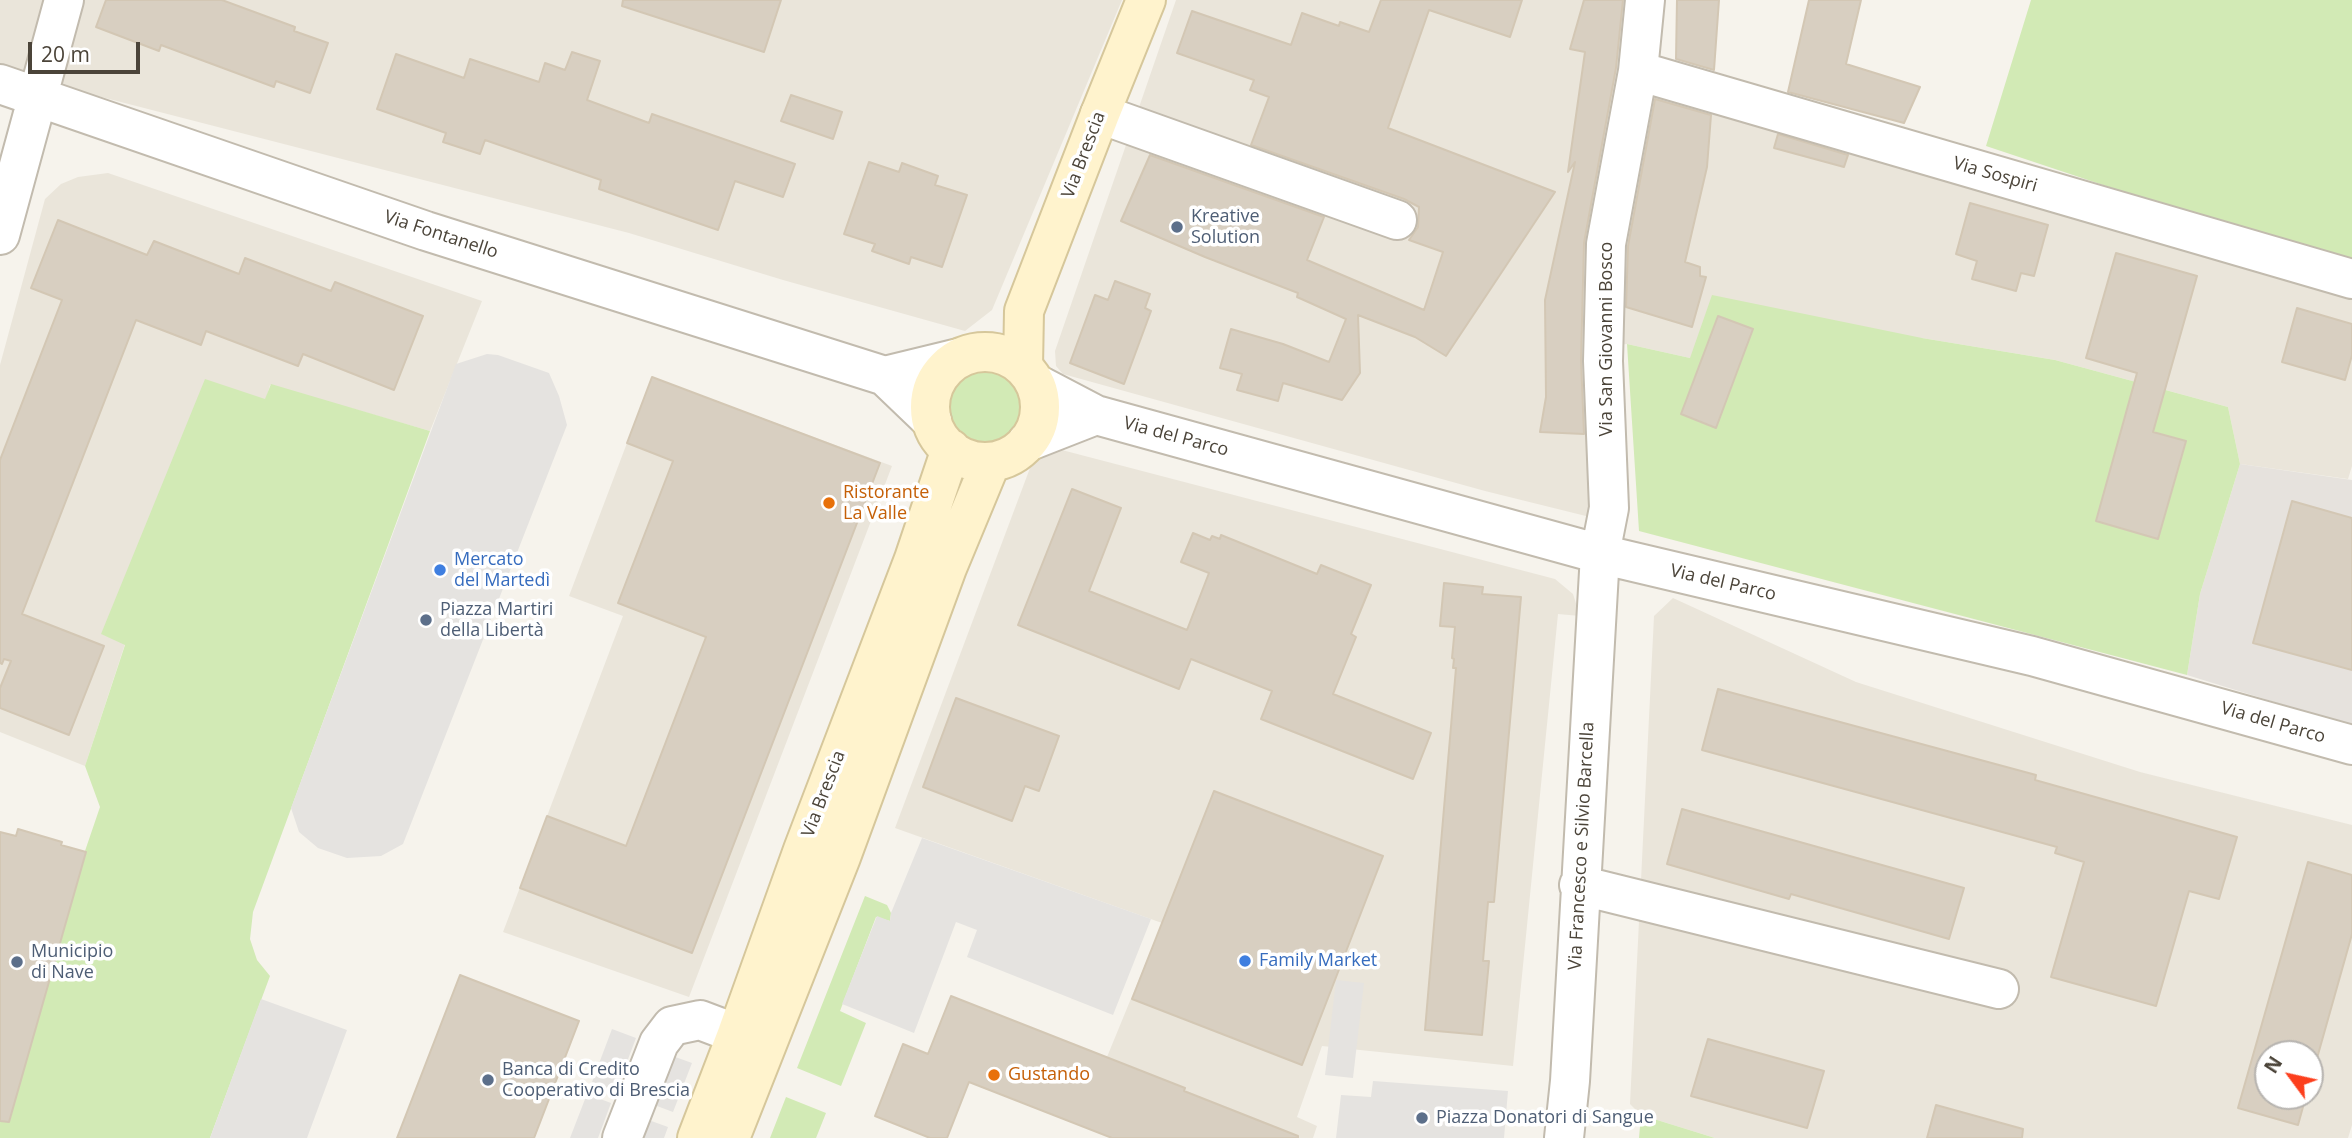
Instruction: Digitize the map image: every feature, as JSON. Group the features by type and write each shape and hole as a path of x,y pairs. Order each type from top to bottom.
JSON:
{"main road":[{"name":"Via Brescia","path":"1027,442 1037,424 1040,403 1029,375 1024,311 1146,0"},
{"name":"Via Brescia","path":"696,1138 914,559 941,435 931,397 935,385 941,374 1024,311"},
{"path":"969,355 995,353 1010,357 1029,375"},
{"path":"941,435 963,457 976,461 991,461 1010,455 1027,442"},
{"path":"730,1138 841,857 947,568 991,461"}],"street":[{"path":"0,235 64,0"},
{"name":"Via San Giovanni Bosco","path":"1600,554 1609,508 1603,361 1606,244 1638,71 1645,0"},
{"name":"Via Sospiri","path":"1638,71 2352,279"},
{"name":"Via Fontanello","path":"0,84 426,231 885,376 941,435"},
{"path":"1100,114 1397,220"},
{"path":"885,376 969,355"},
{"path":"1029,375 1096,415"},
{"path":"1027,442 1096,415"},
{"name":"Via del Parco","path":"1096,415 1600,554 2032,656 2352,745"},
{"name":"Via Francesco e Silvio Barcella","path":"1564,1138 1570,1081 1600,554"},
{"path":"1580,885 1999,989"},
{"path":"622,1138 659,1043 672,1027 700,1020 737,1034"}],"shaded area":[{"path":"0,0 1122,0 992,310 965,331 629,233 20,76 0,68"},
{"path":"1176,0 1654,0 1653,67 1968,165 2302,285 2352,299 2352,466 2348,479 2240,464 2228,407 2055,360 1922,338 1690,358 1627,344 1599,347 1602,520 1485,491 1063,374 1056,366 1055,351"},
{"path":"108,173 482,301 430,431 270,385 266,399 102,634 125,644 85,766 0,732 0,365 45,199 61,184 78,177"},
{"name":"Piazza Martiri della Libertà","path":"487,354 498,355 549,373 567,425 403,844 381,856 347,858 318,848 299,832 291,808 456,364"},
{"path":"652,377 892,466 689,997 503,932 623,616 569,596"},
{"path":"1039,444 1555,579 1573,594 1580,616 1558,614 1513,1066 1322,1046 1297,1117 1317,1126 1313,1138 1112,1138 969,1082 947,1138 930,1138 875,1116 903,1044 929,1054 951,996 1107,1057 1162,923 895,828"},
{"path":"2240,464 2352,480 2352,726 2187,675 2200,594"},
{"path":"1673,598 1856,682 2140,772 2352,825 2352,1125 2348,1138 1715,1138 1641,1115 1630,1104 1654,616"},
{"path":"922,838 1151,919 1113,1015 967,957 977,930 956,922 914,1033 842,1004 877,916 890,921"},
{"path":"1336,980 1364,983 1353,1078 1325,1075"},
{"path":"261,999 347,1030 307,1138 210,1138"},
{"path":"612,1029 636,1038 616,1091 592,1082"},
{"path":"667,1054 692,1063 673,1112 649,1103"},
{"name":"Piazza Donatori di Sangue","path":"1373,1081 1508,1091 1504,1138 1336,1138 1341,1095 1371,1097"},
{"path":"587,1094 611,1103 598,1138 570,1138"},
{"path":"643,1118 668,1127 664,1138 635,1138"}],"green space":[{"path":"2031,0 2352,0 2352,260 2253,235 1986,146"},
{"path":"1712,295 1922,338 2055,360 2228,407 2240,464 2200,594 2187,675 1639,531 1627,344 1690,358"},
{"path":"986,371 1000,374 1012,381 1019,393 1022,407 1019,421 1012,433 1000,440 986,443 972,440 960,433 953,421 950,407 953,393 960,381 972,374"},
{"path":"205,379 265,399 271,384 430,431 253,912 250,939 257,960 270,976 210,1138 0,1138 0,1100 100,807 85,766 125,645 101,634"},
{"path":"865,896 887,905 891,913 890,921 876,917 840,1011 866,1023 841,1086 797,1068"},
{"path":"786,1097 826,1113 816,1138 770,1138"},
{"path":"1641,1115 1715,1138 1639,1138"}],"building":[{"path":"106,0 222,0 295,27 294,31 328,43 310,93 276,81 274,87 161,45 159,51 96,27"},
{"path":"623,0 781,0 764,52 622,6"},
{"path":"1381,0 1522,0 1510,37 1429,10 1388,128 1555,192 1446,356 1415,337 1358,315 1360,373 1342,400 1283,383 1278,401 1237,390 1242,374 1220,368 1231,329 1283,344 1329,362 1346,319 1297,297 1298,293 1121,221 1150,155 1324,217 1307,260 1424,310 1443,252 1409,240 1418,227 1419,207 1404,199 1251,145 1269,97 1250,90 1254,80 1177,53 1192,11 1291,45 1302,13 1339,26 1340,22 1369,32"},
{"path":"1584,0 1623,0 1616,68 1584,243 1581,360 1584,434 1540,432 1546,397 1545,300 1575,162 1568,172 1585,52 1570,49"},
{"path":"1677,0 1719,0 1714,70 1676,59"},
{"path":"1809,0 1861,0 1846,64 1920,87 1904,123 1788,92"},
{"path":"572,52 600,61 587,100 649,123 652,114 795,164 783,197 735,181 718,230 599,189 601,180 485,140 480,154 443,142 446,133 377,109 396,54 464,78 470,59 539,82 545,63 565,70"},
{"path":"791,95 842,112 833,139 781,121"},
{"path":"1655,99 1711,115 1707,167 1685,262 1700,267 1700,276 1706,277 1692,327 1626,307 1628,246"},
{"path":"1778,134 1848,155 1844,167 1774,148"},
{"path":"869,162 899,172 902,163 938,176 935,185 967,195 942,267 911,257 909,264 872,251 875,244 844,234"},
{"path":"1970,203 2048,225 2034,276 2021,273 2016,291 1972,279 1977,261 1956,254"},
{"path":"58,220 147,255 154,241 239,274 245,258 331,291 335,282 423,316 394,390 303,354 298,366 206,331 201,345 136,320 22,614 104,646 69,735 0,708 0,688 11,661 4,659 2,664 0,663 0,460 62,300 31,288"},
{"path":"2116,253 2197,276 2153,432 2186,441 2158,539 2096,521 2137,373 2086,358"},
{"path":"1115,281 1150,294 1145,308 1151,311 1124,384 1070,363 1095,295 1108,300"},
{"path":"2297,308 2352,324 2352,355 2345,380 2282,362"},
{"path":"1718,316 1753,329 1716,428 1681,414"},
{"path":"652,377 880,463 692,953 520,888 547,816 626,846 706,637 618,603 673,461 627,443"},
{"path":"1072,489 1121,508 1089,591 1187,630 1209,573 1181,562 1193,533 1210,540 1212,536 1220,539 1221,535 1317,574 1321,565 1371,585 1351,634 1356,637 1333,694 1431,733 1413,779 1261,719 1272,691 1191,659 1179,689 1018,625"},
{"path":"2292,501 2352,518 2352,670 2253,643"},
{"path":"1444,583 1483,587 1482,594 1521,597 1494,902 1488,902 1483,961 1489,961 1482,1035 1425,1030 1456,668 1453,668 1452,658 1455,627 1440,626"},
{"path":"1718,689 2036,775 2035,780 2237,837 2219,899 2189,891 2156,1006 2051,977 2084,862 2055,853 2057,847 1702,750"},
{"path":"956,698 1059,736 1039,791 1025,786 1012,821 923,787"},
{"name":"Family Market","path":"1214,791 1383,856 1302,1065 1132,999"},
{"path":"1682,809 1964,888 1949,939 1791,894 1789,899 1667,864"},
{"path":"18,829 86,852 9,1122 0,1121 0,832 16,836"},
{"path":"2308,862 2352,875 2352,934 2322,1040 2257,1040"},
{"name":"Banca di Credito Cooperativo di Brescia","path":"460,975 579,1021 534,1138 397,1138"},
{"path":"951,996 1185,1088 1184,1091 1298,1138 1112,1138 969,1082 947,1138 930,1138 875,1116 903,1044 928,1054"},
{"path":"1708,1039 1824,1071 1807,1128 1691,1096"},
{"path":"2254,1052 2254,1110 2302,1110 2298,1125 2238,1108"},
{"path":"1936,1105 2023,1129 2022,1138 1927,1138"}],"place":[{"name":"Kreative Solution","path":"1177,227"},
{"name":"Ristorante La Valle","path":"829,503"},
{"name":"Mercato del Martedì","path":"440,570"},
{"name":"Piazza Martiri della Libertà","path":"426,620"},
{"name":"Family Market","path":"1245,961"},
{"name":"Municipio di Nave","path":"17,962"},
{"name":"Gustando","path":"994,1075"},
{"name":"Banca di Credito Cooperativo di Brescia","path":"488,1080"},
{"name":"Piazza Donatori di Sangue","path":"1422,1118"}]}
